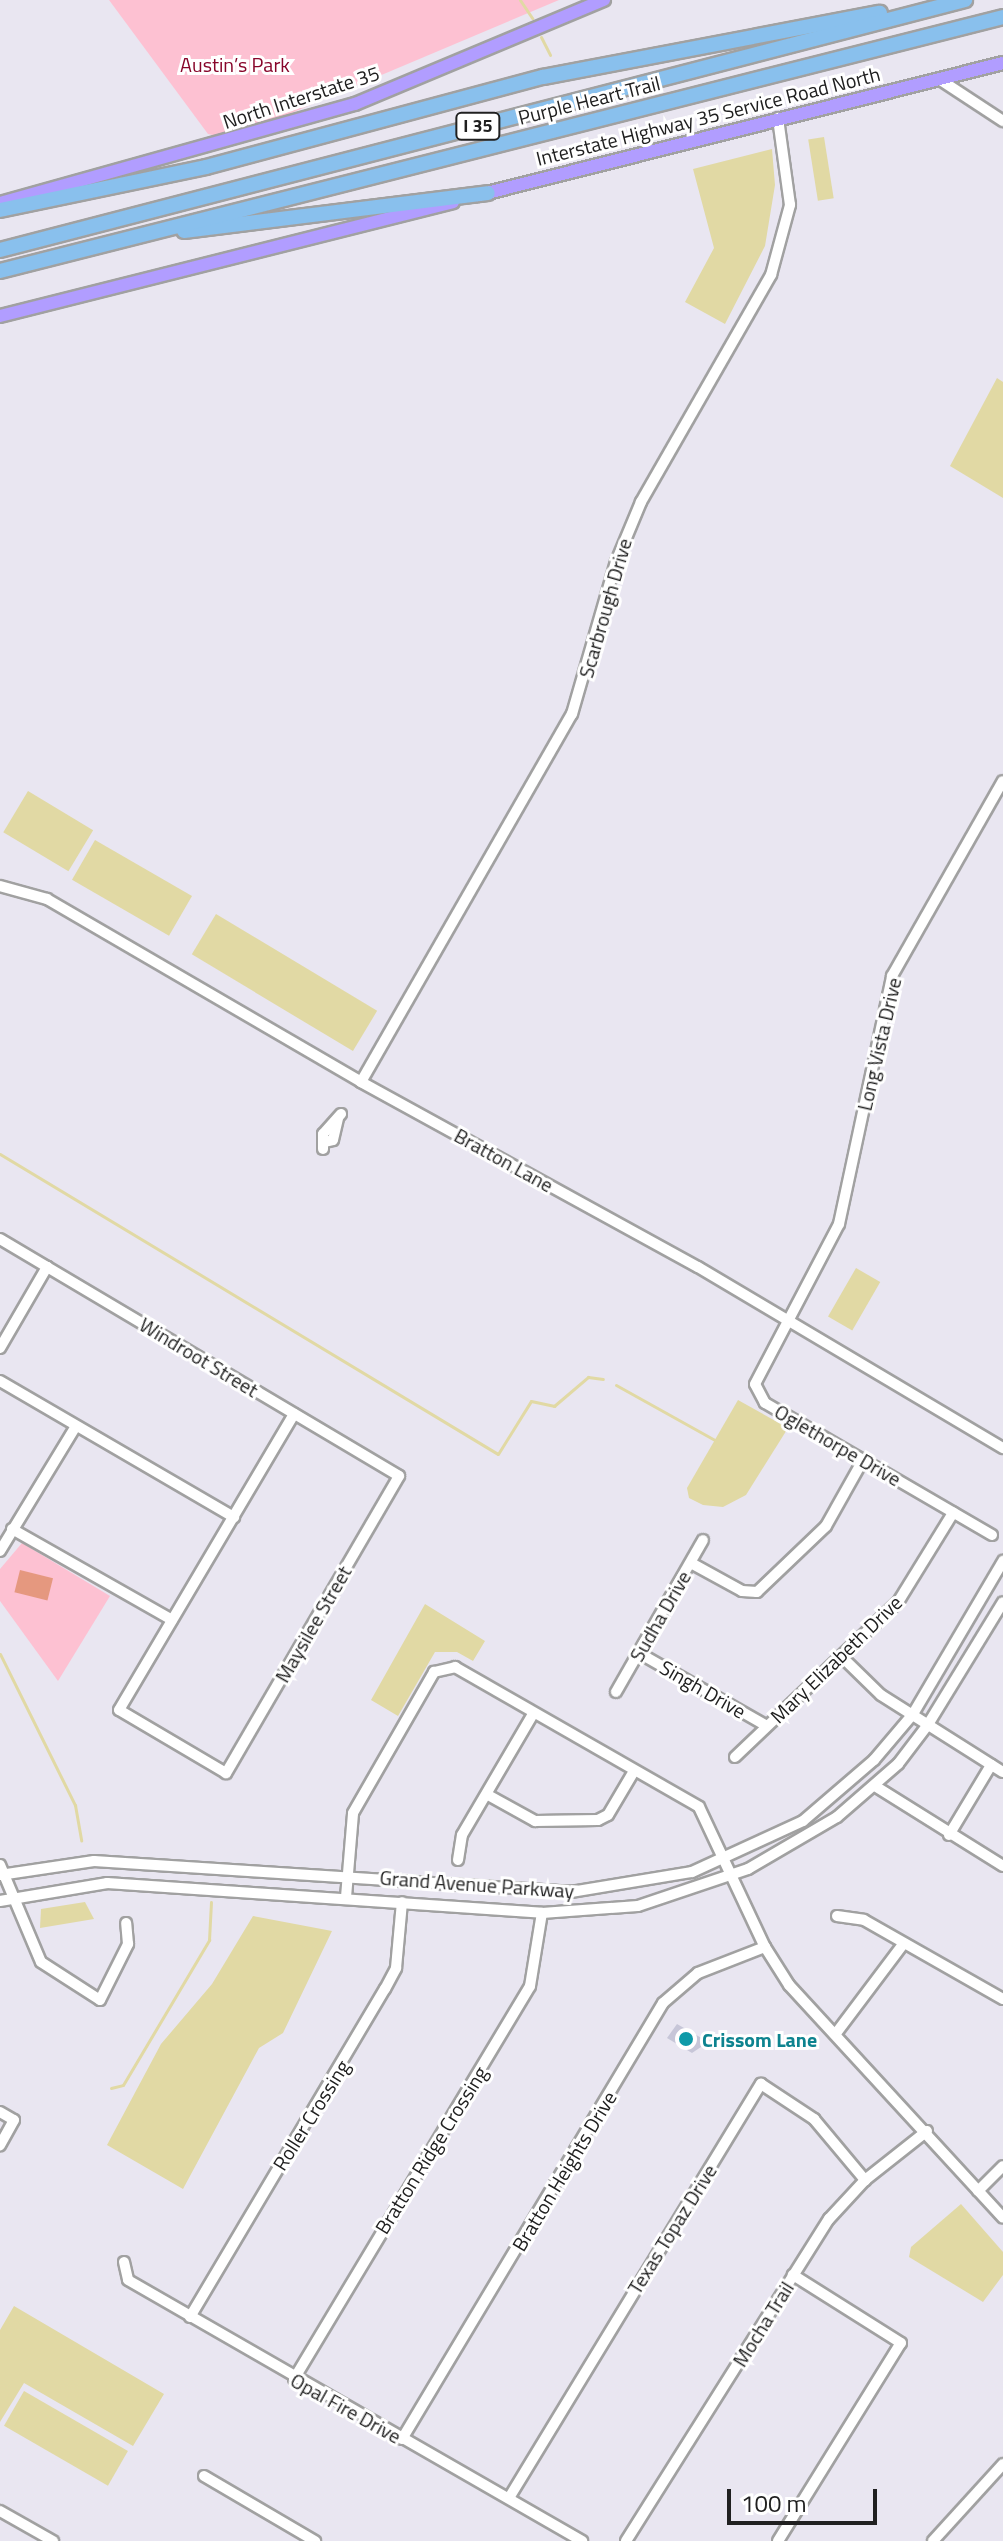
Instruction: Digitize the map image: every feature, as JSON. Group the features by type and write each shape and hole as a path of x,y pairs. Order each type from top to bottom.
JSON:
{"highway":[{"path":"0,210 206,167 543,77 960,1"},
{"name":"Purple Heart Trail","path":"0,250 960,1"},
{"name":"Purple Heart Trail","path":"0,271 1003,17"},
{"path":"148,234 488,193"}],"main road":[{"name":"North Interstate 35","path":"0,203 355,104 604,0"},
{"path":"939,79 1003,63"},
{"name":"Interstate Highway 35 Service Road North","path":"488,193 939,79"},
{"path":"0,316 488,193"}],"street":[{"path":"939,79 1003,121"},
{"name":"Scarbrough Drive","path":"361,1082 572,714 619,553 641,502 776,264 790,205 778,118"},
{"name":"Long Vista Drive","path":"791,1322 839,1224 892,976 1003,781"},
{"name":"Bratton Lane","path":"0,886 47,899 361,1082 791,1322 1003,1448"},
{"path":"324,1146 326,1129 339,1117"},
{"name":"Windroot Street","path":"0,1239 399,1476"},
{"path":"0,1348 47,1267"},
{"name":"Oglethorpe Drive","path":"791,1322 757,1378 759,1397 992,1535"},
{"path":"0,1381 234,1517"},
{"path":"12,1529 172,1620 294,1414"},
{"path":"0,1551 76,1426"},
{"path":"691,1563 742,1591 757,1592 826,1526 863,1460"},
{"name":"Maysilee Street","path":"172,1620 119,1710 226,1773 399,1476"},
{"name":"Mary Elizabeth Drive","path":"735,1757 898,1602 953,1513"},
{"name":"Sudha Drive","path":"616,1692 703,1540"},
{"name":"Grand Avenue Parkway","path":"2,1871 94,1861 346,1874 571,1892 639,1884 727,1859 814,1812 874,1760 913,1714 1003,1561"},
{"name":"Grand Avenue Parkway","path":"0,1901 107,1883 346,1897 542,1913 638,1906 733,1876 798,1845 875,1786 927,1726 1003,1602"},
{"name":"Singh Drive","path":"639,1653 767,1726"},
{"path":"842,1657 881,1695 1003,1772"},
{"path":"346,1897 353,1813 444,1665 699,1807 727,1859 765,1947 789,1985 837,2032 1003,2218"},
{"path":"458,1860 462,1835 533,1714"},
{"path":"949,1835 991,1765"},
{"path":"488,1795 535,1821 598,1820 608,1815 634,1771"},
{"path":"875,1786 1003,1866"},
{"path":"2,1871 41,1962 100,2000 128,1944 126,1923"},
{"name":"Roller Crossing","path":"190,2317 396,1968 402,1902"},
{"name":"Bratton Ridge Crossing","path":"294,2379 530,1986 542,1913"},
{"path":"837,1916 864,1920 1003,1999"},
{"path":"837,2032 904,1943"},
{"name":"Bratton Heights Drive","path":"402,2439 663,2003 698,1973 765,1947"},
{"name":"Texas Topaz Drive","path":"509,2498 761,2084 814,2119 865,2180"},
{"path":"0,2112 14,2120 0,2145"},
{"name":"Mocha Trail","path":"626,2541 829,2219 865,2180 927,2131"},
{"path":"978,2191 1003,2166"},
{"name":"Opal Fire Drive","path":"124,2262 128,2280 294,2379 582,2541"},
{"path":"778,2541 901,2343 793,2275"},
{"path":"933,2541 1003,2464"},
{"path":"204,2476 309,2539"},
{"path":"0,2511 53,2541"}],"green space":[{"name":"Austin’s Park","path":"109,0 559,0 289,114 218,136 208,134"},
{"path":"22,1543 110,1596 58,1681 0,1601 0,1569"}],"shaded area":[{"path":"824,137 834,198 818,201 808,140"},
{"path":"772,149 775,185 765,246 725,324 685,302 714,248 693,169"},
{"path":"997,378 1003,382 1003,498 950,466"},
{"path":"28,791 93,830 68,871 3,832"},
{"path":"95,840 192,896 169,936 72,880"},
{"path":"216,914 377,1011 353,1051 192,954"},
{"path":"856,1268 880,1282 852,1330 828,1316"},
{"path":"738,1400 788,1428 746,1495 723,1507 703,1505 689,1498 687,1488"},
{"path":"20,1570 53,1578 47,1601 14,1592"},
{"path":"425,1604 485,1641 473,1661 457,1652 435,1652 398,1716 371,1700"},
{"path":"85,1902 94,1919 40,1928 41,1909"},
{"path":"253,1916 332,1931 283,2033 259,2048 183,2189 107,2145 161,2044 212,1984"},
{"path":"961,2204 1003,2252 1003,2275 983,2302 909,2257 911,2247"},
{"path":"14,2306 164,2394 133,2446 24,2383 0,2422 0,2330"},
{"path":"24,2391 128,2451 108,2486 4,2426"}],"building":[{"name":"Crissom Lane","path":"677,2024 705,2040 701,2047 692,2053 667,2038"}],"waterway":[{"path":"520,0 532,18"},
{"path":"541,37 550,55"},
{"path":"0,1154 498,1454 531,1401 554,1406 588,1377 603,1379"},
{"path":"616,1385 715,1440"},
{"path":"0,1654 75,1805 81,1840"},
{"path":"111,2088 123,2085 209,1940 211,1902"}],"place":[{"name":"Crissom Lane","path":"686,2039"}]}
